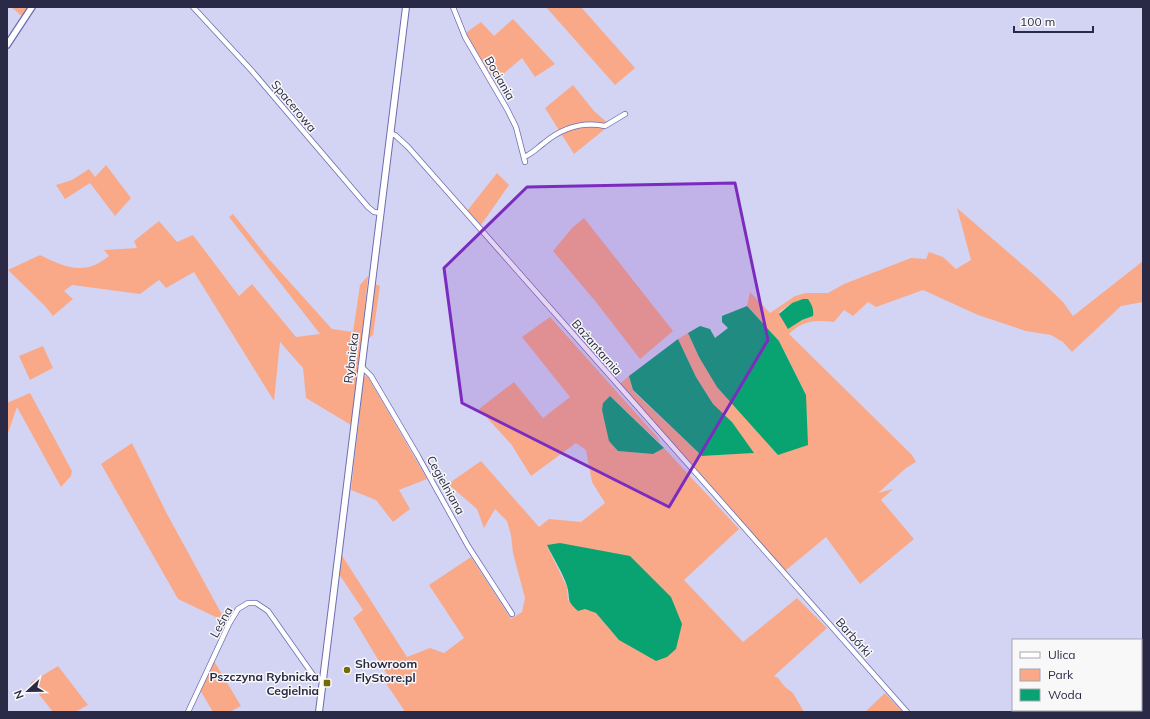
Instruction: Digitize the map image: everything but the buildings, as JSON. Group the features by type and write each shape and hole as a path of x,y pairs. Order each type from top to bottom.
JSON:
{"main road":[{"name":"Rybnicka","path":"319,712 406,7"}],"street":[{"path":"7,45 32,7"},
{"name":"Spacerowa","path":"193,7 252,71 368,207 374,212 381,213"},
{"name":"Bociania","path":"453,7 465,36 516,127 525,160 543,143 568,128 580,124 605,126 625,114"},
{"name":"Bażantarnia","path":"391,134 395,135 408,147 724,506 787,575"},
{"name":"Cegielniana","path":"361,366 371,376 468,546 512,614"},
{"name":"Barbórki","path":"787,575 907,712"},
{"name":"Leśna","path":"188,712 229,624 238,609 248,603 256,603 268,611 313,675 322,680"}],"highlighted area":[{"path":"735,183 768,340 669,507 462,403 444,268 527,187"}],"green space":[{"path":"11,7 29,7 22,16"},
{"path":"546,7 581,7 635,68 615,85"},
{"path":"513,19 555,64 535,77 522,58 495,81 467,36 467,32 481,22 494,36"},
{"path":"573,85 594,111 610,125 574,154 545,108"},
{"path":"106,165 131,198 115,216 90,183 65,199 56,185 72,180 89,169 95,177"},
{"path":"497,173 509,185 481,225 467,211"},
{"path":"957,208 1039,279 1063,302 1073,316 1143,261 1143,302 1121,306 1072,352 1063,342 1051,335 1026,331 978,315 923,290 876,307 868,302 853,316 844,310 834,322 810,322 794,329 789,334 912,455 916,462 906,468 878,493 893,489 881,500 914,539 860,584 826,537 785,571 620,384 629,376 633,391 702,456 753,453 732,422 713,404 696,377 678,339 688,333 699,357 753,427 778,455 806,395 779,341 747,306 750,292 770,313 795,296 806,293 828,293 844,284 911,258 926,259 929,252 943,257 956,269 971,260","holes":["792,303 813,316 788,328 779,312"]},
{"path":"233,214 268,258 332,329 353,332 360,285 368,276 351,425 306,398 303,368 280,342 274,401 194,272 166,288 159,280 140,294 72,285 64,291 73,299 53,316 45,306 8,270 40,255 65,266 85,268 92,266 109,256 104,250 137,248 134,241 159,221 177,242 193,235 239,296 252,284 296,337 320,334 229,217"},
{"path":"584,218 673,331 640,359 596,302 553,251 572,228"},
{"path":"375,284 380,286 373,335 368,339"},
{"path":"550,317 658,438 660,443 610,396 602,410 610,441 619,451 653,454 664,448 739,529 684,580 743,642 797,598 827,628 774,676 793,693 804,712 402,712 404,710 383,679 388,676 353,618 363,610 339,574 341,554 407,657 430,648 444,653 464,638 429,585 471,557 511,619 522,612 525,598 513,553 511,535 507,521 495,509 484,528 477,509 448,484 481,461 539,527 549,519 581,522 605,503 592,482 586,450 576,443 531,476 511,444 479,409 514,382 543,418 570,397 522,337","holes":["547,546 619,640 596,613 568,600 567,587"]},
{"path":"43,346 53,368 30,380 19,356"},
{"path":"364,376 368,377 427,479 399,490 410,509 393,522 376,500 351,490"},
{"path":"30,393 72,471 71,476 61,487 17,407 7,436 7,403"},
{"path":"132,443 167,514 226,622 178,599 101,464"},
{"path":"214,661 241,706 230,712 213,712 200,690"},
{"path":"58,666 88,705 75,712 53,712 30,683"},
{"path":"885,693 903,712 865,712"}],"water":[{"path":"803,299 808,299 811,303 813,316 802,320 788,329 779,314 792,303"},
{"path":"747,306 779,341 806,395 808,445 778,455 717,387 699,357 688,333 700,326 710,329 715,338 728,328 722,322 722,316"},
{"path":"678,339 696,377 713,404 732,422 754,453 702,456 633,390 629,376"},
{"path":"610,396 664,448 653,454 618,451 609,441 602,410 603,403"},
{"path":"560,543 630,556 671,597 682,624 676,649 667,657 656,661 619,640 596,613 585,609 578,611 570,602 565,581 547,545"}],"place":[{"name":"Showroom FlyStore.pl","path":"347,670"},
{"name":"Pszczyna Rybnicka Cegielnia","path":"327,683"}]}
